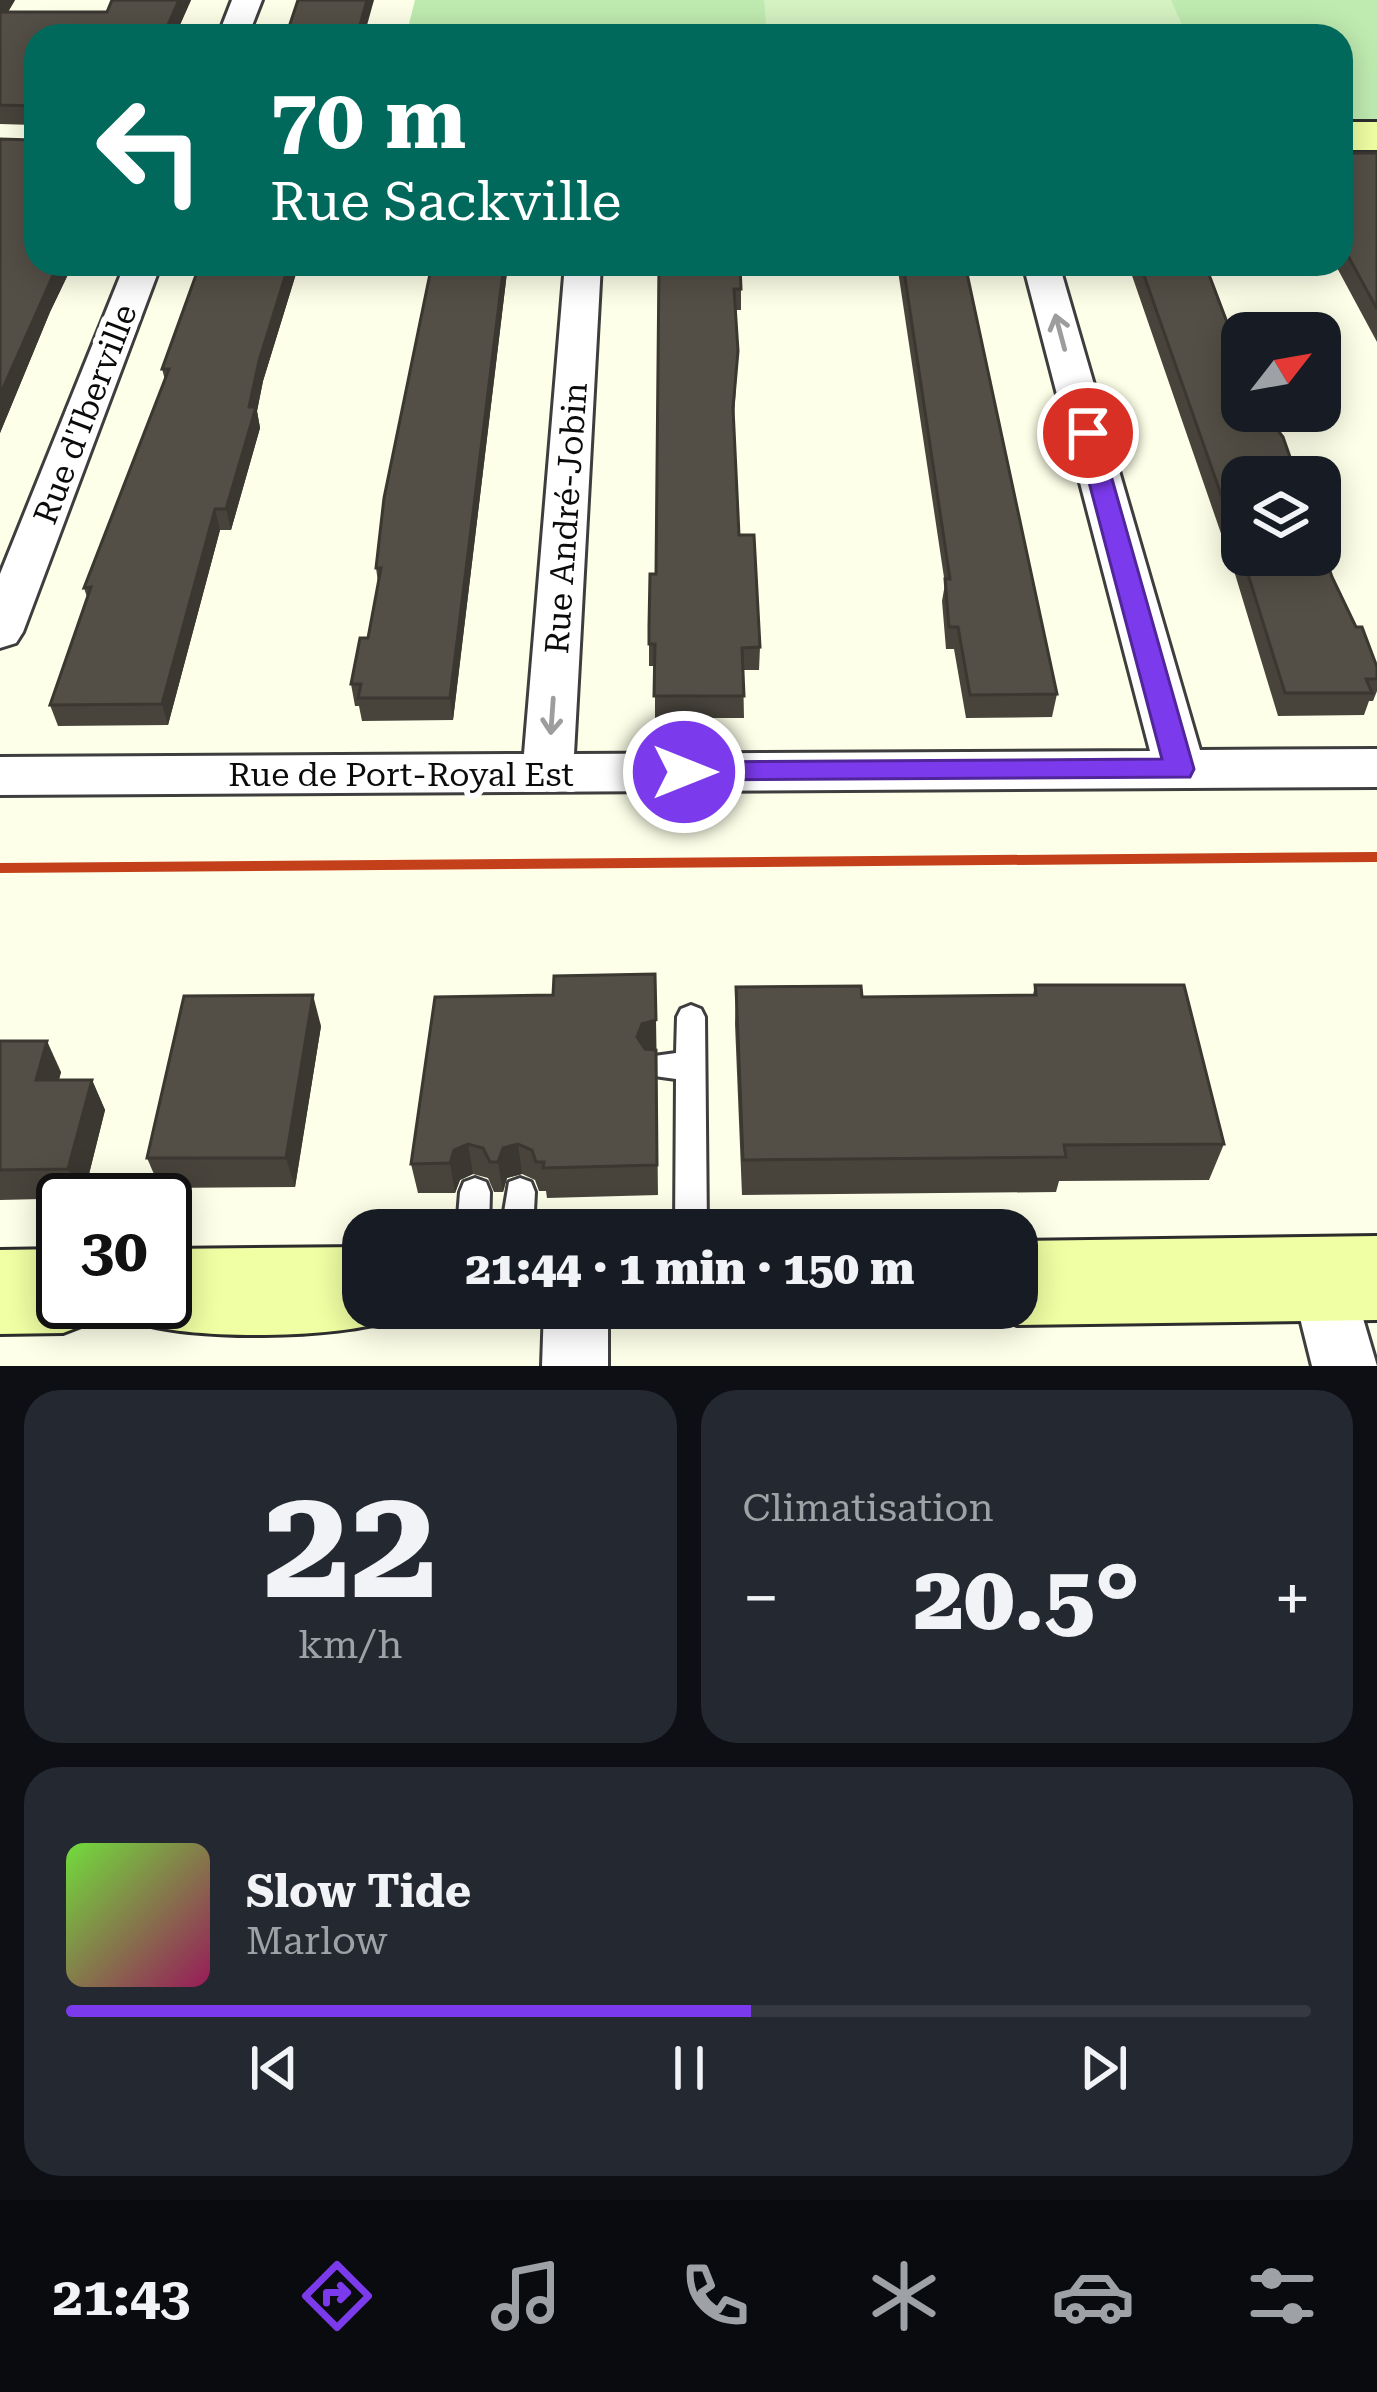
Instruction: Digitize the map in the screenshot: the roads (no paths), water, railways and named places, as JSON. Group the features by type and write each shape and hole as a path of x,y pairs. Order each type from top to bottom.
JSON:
{"street":[{"name":"Rue d'Iberville","path":"0,632 138,276"},
{"name":"Rue André-Jobin","path":"548,773 582,276"},
{"path":"1044,276 1180,769"},
{"name":"Rue de Port-Royal Est","path":"0,776 1377,768"},
{"path":"1038,1283 1350,1278 1345,1366"},
{"path":"192,1291 342,1289"},
{"path":"0,1292 36,1292"},
{"path":"575,1366 576,1329"}],"lane":[{"path":"691,1017 691,1209"},
{"path":"657,1066 692,1066"},
{"path":"474,1209 475,1192"},
{"path":"519,1209 520,1192"}],"railway":[{"path":"0,868 1377,857"}]}
